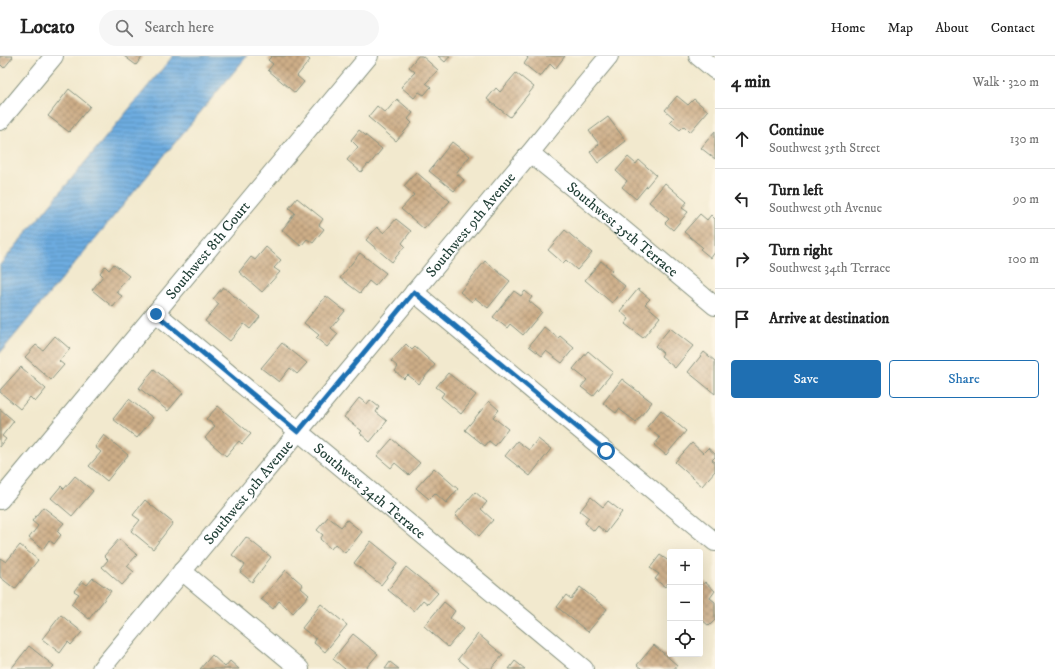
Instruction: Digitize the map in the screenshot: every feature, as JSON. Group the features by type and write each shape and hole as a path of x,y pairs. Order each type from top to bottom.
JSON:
{"street":[{"path":"0,121 54,56"},
{"name":"Southwest 8th Court","path":"0,500 369,56"},
{"name":"Southwest 9th Avenue","path":"101,669 530,154 609,56"},
{"path":"698,56 715,70"},
{"name":"Southwest 35th Terrace","path":"530,154 715,306"},
{"path":"414,292 715,542"},
{"name":"Southwest 34th Terrace","path":"156,314 584,669"},
{"path":"182,571 300,669"}],"water":[{"path":"173,56 247,56 0,353 0,265"}],"building":[{"path":"0,56 13,57 4,68 1,65 0,66"},
{"path":"124,56 143,56 136,65"},
{"path":"272,56 305,56 310,60 297,76 304,82 295,93 268,70 273,64 268,60"},
{"path":"418,56 422,56 438,70 426,83 431,87 424,95 419,92 414,98 401,87 415,72 409,67"},
{"path":"438,56 450,56 445,62"},
{"path":"526,56 565,56 555,69 550,64 540,77 524,64 528,58"},
{"path":"516,73 534,87 510,117 487,99 496,88 500,92"},
{"path":"69,89 90,106 69,132 48,116"},
{"path":"677,96 688,105 694,99 708,111 690,132 684,126 680,130 670,122 674,118 665,110"},
{"path":"397,99 413,113 408,119 412,123 396,141 368,117 377,106 385,113"},
{"path":"608,117 626,141 598,163 590,152 599,144 589,131"},
{"path":"359,130 382,149 361,172 347,160 358,147 351,140"},
{"path":"715,131 715,159 701,148"},
{"path":"452,142 470,156 456,173 464,180 454,191 429,171"},
{"path":"628,157 636,164 639,160 656,175 636,199 622,187 627,181 616,171"},
{"path":"416,172 450,201 424,229 401,209 414,195 404,186"},
{"path":"665,183 687,202 682,208 688,212 673,230 665,223 669,219 649,202"},
{"path":"297,198 323,219 319,225 324,229 313,243 307,239 301,246 282,230 295,213 289,208"},
{"path":"700,214 707,220 711,215 715,219 715,252 711,258 700,249 702,247 684,232"},
{"path":"396,219 411,231 402,243 405,246 392,262 366,240 377,227 384,233"},
{"path":"565,230 592,253 577,270 566,260 563,263 548,250"},
{"path":"266,247 281,260 274,268 280,272 262,292 239,272 251,257 255,260"},
{"path":"360,253 386,273 375,286 369,281 360,293 340,278"},
{"path":"485,261 510,281 488,308 475,298 472,302 460,292"},
{"path":"601,261 612,270 609,273 625,286 612,303 585,280"},
{"path":"114,264 129,276 116,292 122,296 113,307 92,290 103,276 100,273 105,266 109,270"},
{"path":"223,287 260,317 250,329 244,324 230,341 205,321 219,304 213,299"},
{"path":"638,289 650,299 645,304 660,317 643,338 625,324 629,319 620,311"},
{"path":"514,291 521,296 525,291 532,297 529,301 542,312 523,335 510,324 507,328 493,317"},
{"path":"326,296 345,311 331,328 338,334 327,347 316,338 319,335 304,323"},
{"path":"544,327 558,338 560,336 574,348 562,363 546,351 542,356 529,346"},
{"path":"670,328 693,346 675,368 661,356 663,353 655,346"},
{"path":"55,336 70,349 59,361 64,365 51,380 25,357 36,345 43,350"},
{"path":"282,343 307,363 297,374 290,368 279,382 261,368"},
{"path":"406,344 412,350 415,347 435,365 419,384 408,375 404,379 395,371 398,367 391,361"},
{"path":"588,351 613,372 593,396 581,387 587,380 573,369"},
{"path":"704,352 715,361 715,394 688,372"},
{"path":"21,367 46,389 35,402 30,397 20,409 0,392 0,390"},
{"path":"154,369 183,393 168,411 139,388"},
{"path":"448,373 476,395 461,414 441,397 444,393 436,387"},
{"path":"622,379 652,402 636,422 619,409 616,413 603,403"},
{"path":"359,398 367,404 370,400 379,407 376,412 387,421 370,442 360,433 362,431 344,417"},
{"path":"129,399 153,418 137,438 113,419"},
{"path":"489,401 499,410 493,417 508,429 495,446 489,441 485,446 465,430"},
{"path":"218,406 251,434 242,444 239,441 226,456 205,438 215,426 206,419"},
{"path":"0,409 14,421 2,436 6,439 0,447"},
{"path":"661,410 686,431 666,455 654,445 660,438 647,427"},
{"path":"104,435 128,455 107,481 89,466 101,452 95,447"},
{"path":"392,439 420,463 409,475 395,463 391,468 377,456"},
{"path":"538,439 551,449 530,476 505,456 517,441 529,450"},
{"path":"692,443 703,453 708,448 715,454 715,457 712,460 715,462 715,471 702,486 675,462"},
{"path":"434,468 458,489 446,503 435,493 429,499 416,488"},
{"path":"75,476 93,491 72,516 51,498 61,486 64,489"},
{"path":"475,492 487,502 481,509 493,520 479,536 455,515"},
{"path":"591,497 603,507 608,501 622,512 606,533 598,526 594,531 585,523 589,518 580,511"},
{"path":"145,500 173,523 153,549 131,531 140,520 133,515"},
{"path":"43,507 64,523 57,531 61,535 54,544 49,540 43,549 29,538 38,526 32,521"},
{"path":"328,517 341,527 347,520 362,532 345,553 335,544 331,549 320,539 323,535 317,530"},
{"path":"246,537 271,557 252,582 240,572 245,565 232,555"},
{"path":"119,539 137,555 127,566 134,572 122,585 102,567 108,560 104,556"},
{"path":"371,541 398,563 381,585 354,563"},
{"path":"20,545 38,560 15,589 0,577 0,558 6,562"},
{"path":"660,555 667,560 667,584 665,587 655,579 659,574 650,568"},
{"path":"406,567 438,593 428,604 423,600 414,611 388,590"},
{"path":"286,570 303,585 301,588 309,595 293,613 279,601 273,609 261,599"},
{"path":"93,578 111,591 89,619 71,604 79,594 74,591 82,581 87,585"},
{"path":"705,582 715,591 710,598 715,602 715,620 709,626 703,621 703,584"},
{"path":"580,587 607,609 588,632 557,607 566,595 571,599"},
{"path":"444,602 455,611 450,618 463,629 448,647 424,626"},
{"path":"321,604 347,625 325,652 314,643 316,639 302,628"},
{"path":"61,615 82,632 71,645 68,642 60,653 42,639"},
{"path":"353,634 378,654 366,668 368,669 345,669 333,659"},
{"path":"478,634 503,655 491,669 470,669 458,659"},
{"path":"654,645 677,665 674,669 642,669 637,665"},
{"path":"29,646 54,666 51,669 11,669"},
{"path":"212,655 225,667 230,661 239,669 200,669"},
{"path":"515,661 525,669 509,669"},
{"path":"390,662 399,669 385,669"}],"route":[{"path":"156,314 298,432 414,292 606,451"}]}
